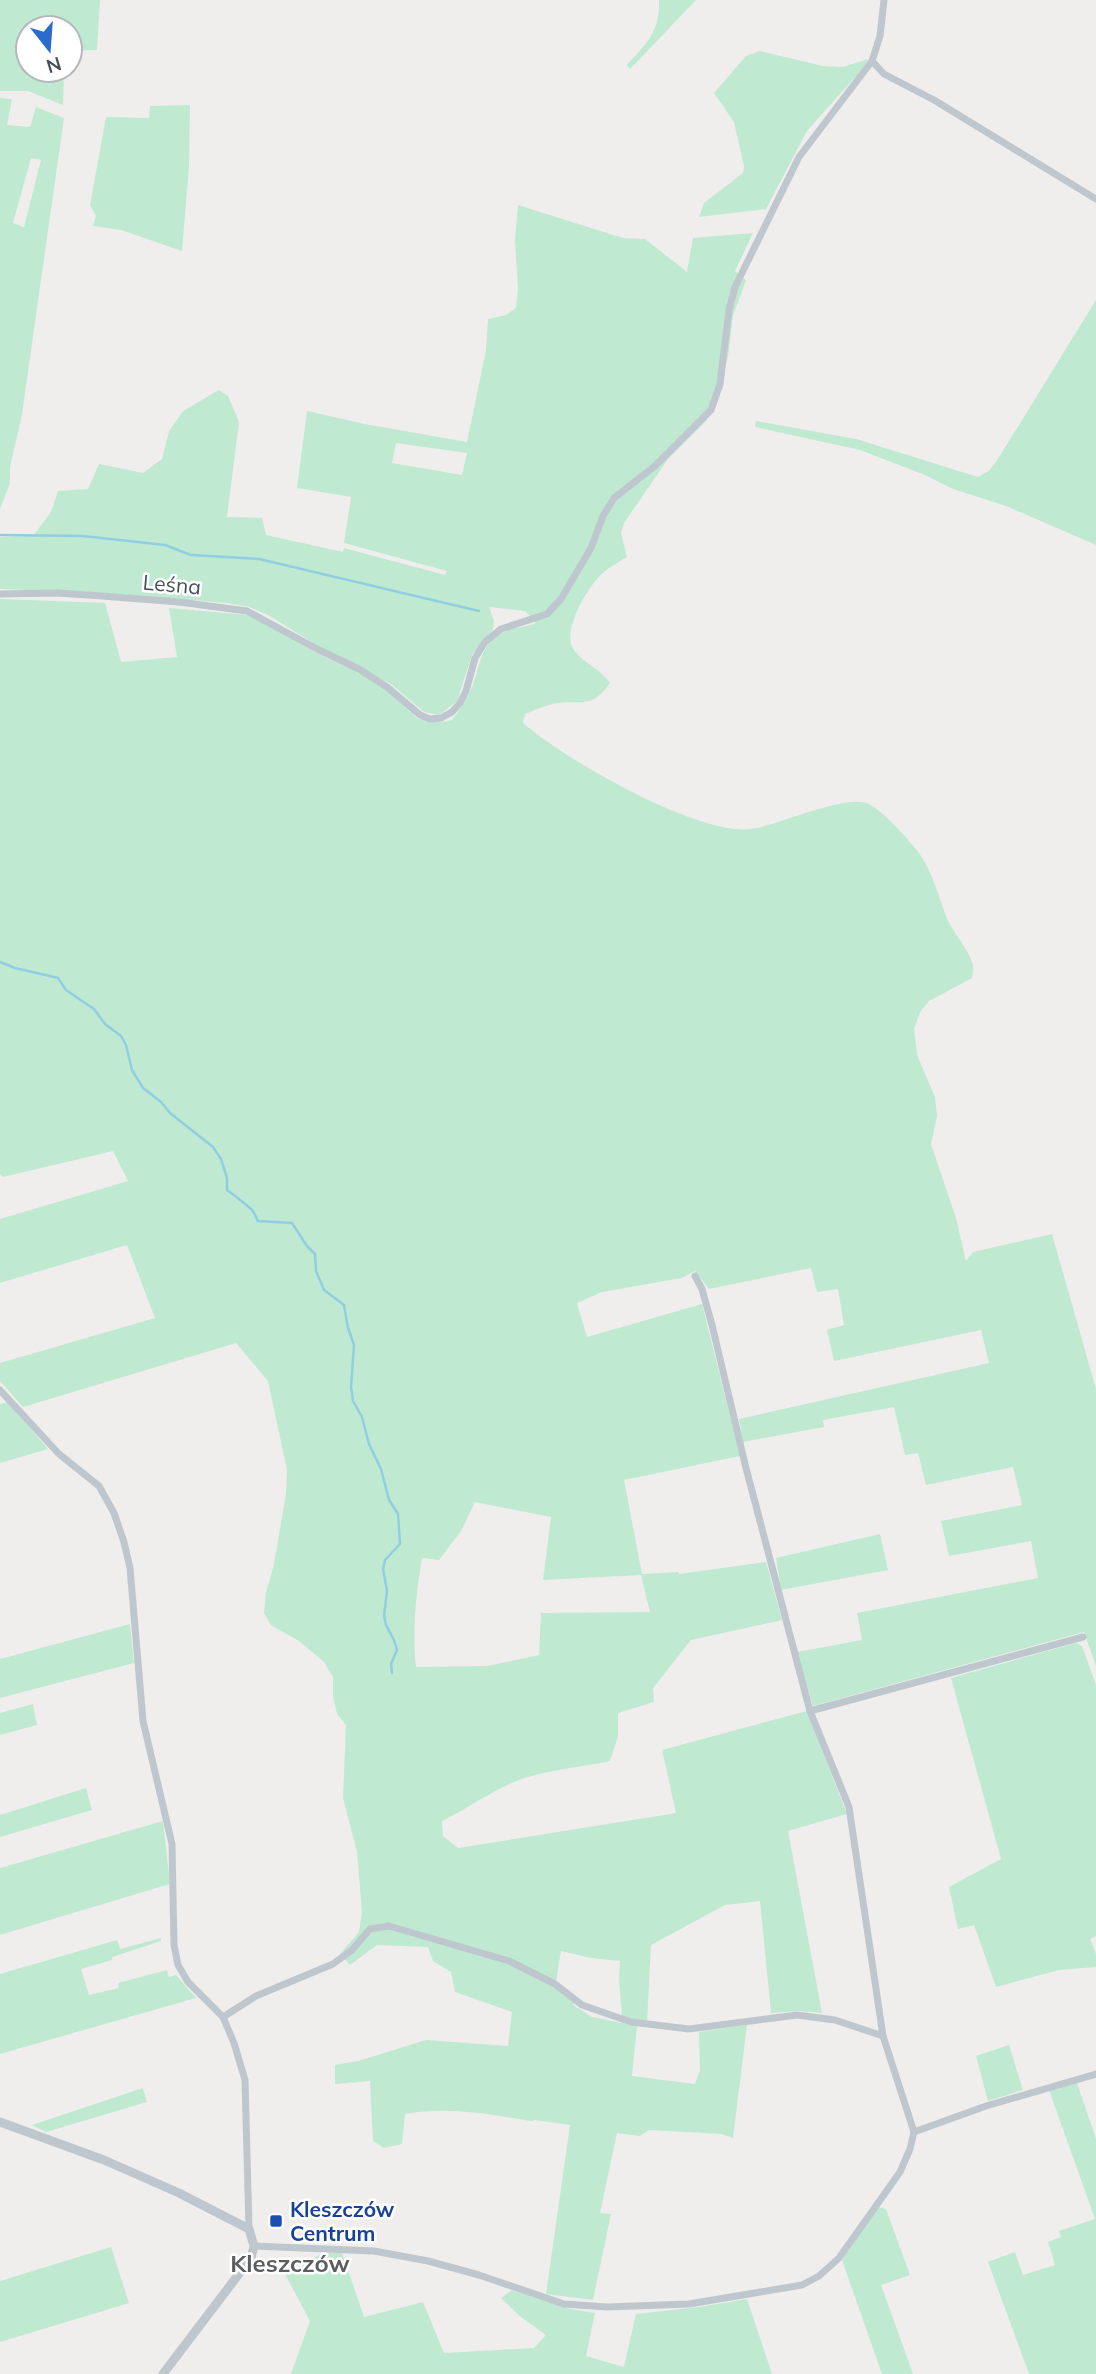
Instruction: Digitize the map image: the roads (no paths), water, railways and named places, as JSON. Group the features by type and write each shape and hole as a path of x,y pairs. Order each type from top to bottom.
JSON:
{"street":[{"path":"884,0 880,36 873,61 884,74 934,100 1096,199"},
{"name":"Leśna","path":"0,594 57,593 102,596 247,611 359,669 387,687 419,715 441,719 460,703 475,658 485,642 501,629 547,614 561,599 591,548 603,516 614,498 654,466 711,410 720,384 729,310 735,287 799,157 873,61"},
{"path":"254,2246 374,2251 428,2261 564,2304 638,2307 702,2302 802,2285 828,2270 900,2172 910,2150 914,2132 883,2036 849,1807 810,1712 746,1468 712,1325 702,1289 695,1276"},
{"path":"0,1390 59,1454 99,1486 114,1513 130,1568 143,1721 172,1844 172,1916 178,1965 188,1982 223,2017 245,2080 249,2230 254,2246 247,2265 163,2374"},
{"path":"810,1712 1083,1637"},
{"path":"223,2017 256,1996 333,1965 352,1950 370,1929 389,1926 509,1961 555,1984 582,2005 631,2022 689,2029 797,2014 835,2020 883,2036"},
{"path":"914,2132 986,2106 1096,2074"},
{"path":"0,2122 104,2160 179,2193 249,2230"}],"waterway":[{"path":"0,535 83,536 165,545 191,555 259,559 479,611"},
{"path":"0,962 58,978 66,990 94,1009 105,1024 121,1036 132,1070 143,1088 213,1147 221,1159 227,1178 227,1190 252,1210 258,1221 292,1223 315,1254 316,1271 324,1290 344,1305 354,1345 351,1387 353,1401 362,1417 369,1444 381,1469 389,1500 398,1514 400,1544 385,1560 383,1569 387,1591 384,1616 397,1650 391,1664 392,1673"}],"place":[{"name":"Kleszczów Centrum","path":"276,2221"}],"district":[{"name":"Kleszczów","path":"290,2263"}]}
